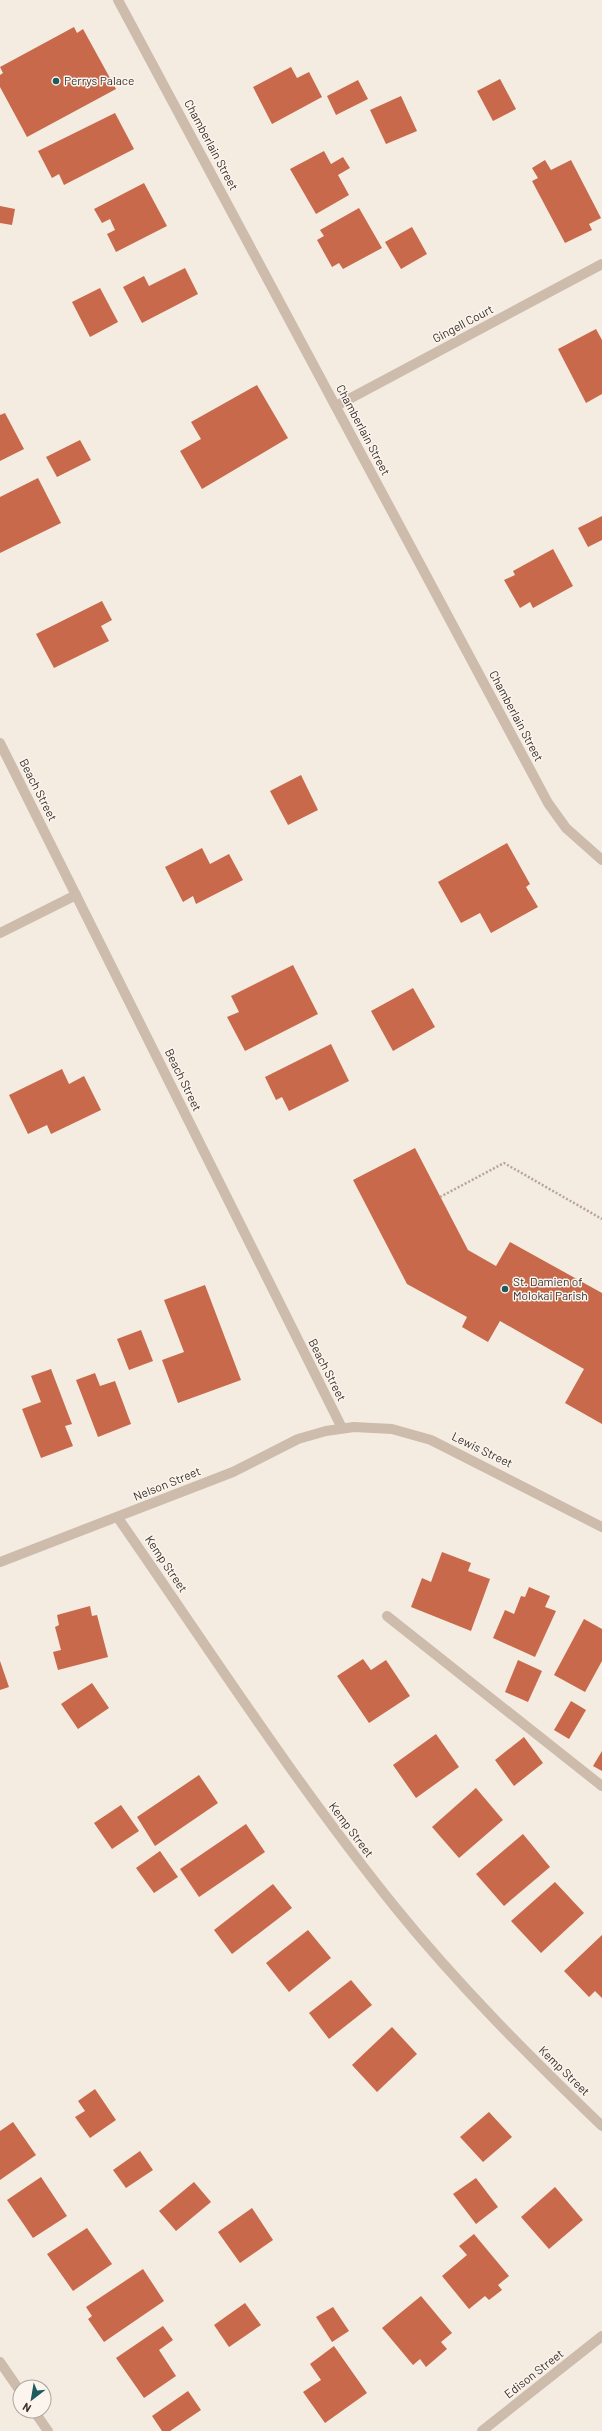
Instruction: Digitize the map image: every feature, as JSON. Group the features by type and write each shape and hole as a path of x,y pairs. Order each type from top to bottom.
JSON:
{"street":[{"name":"Chamberlain Street","path":"118,0 548,803 566,828 602,860"},
{"name":"Gingell Court","path":"336,406 602,264"},
{"name":"Beach Street","path":"0,743 342,1428"},
{"path":"0,934 76,895"},
{"name":"Lewis Street","path":"342,1428 379,1427 405,1431 425,1437 602,1527"},
{"name":"Nelson Street","path":"0,1562 118,1518 233,1472 298,1440 342,1428"},
{"name":"Kemp Street","path":"118,1518 279,1753 375,1883 474,1998 602,2126"},
{"path":"386,1616 602,1786"},
{"name":"Edison Street","path":"482,2431 602,2336"},
{"path":"0,2362 12,2379"},
{"path":"40,2419 48,2431"}],"path":[{"path":"440,1197 504,1163 602,1219"}],"building":[{"name":"Perrys Palace","path":"74,27 77,33 83,29 116,89 27,137 0,87 0,75 3,73 0,67"},
{"path":"291,67 297,78 309,72 322,97 272,124 253,87"},
{"path":"500,79 516,109 493,121 477,91"},
{"path":"358,80 368,99 336,115 327,96"},
{"path":"401,96 417,131 386,144 370,110"},
{"path":"115,113 134,149 64,185 59,174 52,178 38,151"},
{"path":"324,151 331,164 343,157 350,168 338,175 349,195 316,214 290,169"},
{"path":"545,160 551,170 571,160 601,218 589,224 592,230 565,243 532,181 538,178 532,168"},
{"path":"144,183 167,226 116,252 107,234 115,230 110,219 102,223 94,209"},
{"path":"0,206 15,209 12,225 0,223"},
{"path":"359,208 382,248 343,269 339,263 332,267 317,240 324,236 320,230"},
{"path":"412,227 427,254 401,269 385,242"},
{"path":"185,268 198,294 142,323 123,287 144,276 149,286"},
{"path":"100,288 118,322 90,337 72,302"},
{"path":"596,329 602,340 602,394 586,403 558,349"},
{"path":"257,385 288,438 202,489 180,451 201,439 191,422"},
{"path":"5,413 24,449 0,461 0,415"},
{"path":"80,440 91,460 57,477 46,457"},
{"path":"38,478 61,523 0,553 0,497"},
{"path":"602,516 602,540 588,547 578,528"},
{"path":"553,549 573,586 533,608 530,602 520,608 504,580 515,575 513,571"},
{"path":"102,601 112,620 101,626 109,641 54,668 36,634"},
{"path":"301,775 318,810 288,825 270,791"},
{"path":"507,843 530,884 526,887 538,907 491,933 480,913 461,923 438,882"},
{"path":"202,848 210,864 229,854 243,880 196,904 193,896 183,902 165,867"},
{"path":"293,965 318,1014 245,1051 227,1017 239,1012 231,996"},
{"path":"413,988 435,1027 393,1051 371,1011"},
{"path":"331,1044 349,1081 289,1111 282,1097 276,1100 265,1077"},
{"path":"62,1069 69,1084 84,1076 101,1110 51,1134 47,1125 28,1134 9,1095"},
{"name":"St. Damien of Molokai Parish","path":"415,1148 468,1250 496,1266 510,1242 602,1293 602,1424 565,1403 584,1369 500,1321 488,1342 462,1327 467,1317 407,1284 353,1180"},
{"path":"205,1285 241,1380 178,1403 162,1360 184,1352 164,1300"},
{"path":"141,1330 153,1361 129,1370 117,1339"},
{"path":"51,1369 72,1424 65,1426 73,1446 41,1458 22,1409 41,1402 31,1376"},
{"path":"95,1373 100,1386 115,1381 131,1424 98,1437 76,1380"},
{"path":"442,1552 471,1563 468,1571 490,1579 471,1631 411,1607 422,1578 431,1582"},
{"path":"529,1587 550,1596 545,1607 556,1611 535,1657 493,1638 505,1610 514,1614 521,1596 525,1597"},
{"path":"90,1606 92,1616 97,1615 108,1657 58,1670 53,1652 61,1650 55,1627 59,1625 57,1615"},
{"path":"584,1619 602,1629 602,1661 585,1692 554,1675"},
{"path":"363,1659 371,1670 386,1660 410,1696 369,1723 337,1676"},
{"path":"518,1660 542,1671 528,1702 505,1692"},
{"path":"0,1661 9,1687 0,1690"},
{"path":"92,1683 109,1708 78,1729 61,1704"},
{"path":"571,1701 586,1710 569,1739 554,1730"},
{"path":"436,1734 459,1767 416,1798 393,1765"},
{"path":"524,1737 543,1763 514,1786 495,1760"},
{"path":"602,1751 602,1771 593,1766"},
{"path":"199,1775 218,1803 155,1846 137,1817"},
{"path":"476,1788 503,1820 459,1858 432,1827"},
{"path":"121,1805 139,1831 112,1849 94,1823"},
{"path":"246,1824 265,1852 199,1897 180,1869"},
{"path":"523,1834 550,1867 504,1906 476,1874"},
{"path":"160,1851 178,1877 154,1893 136,1868"},
{"path":"555,1882 584,1913 541,1953 511,1921"},
{"path":"273,1884 292,1908 232,1954 214,1930"},
{"path":"308,1930 331,1958 289,1992 266,1963"},
{"path":"602,1935 602,1998 595,1991 589,1997 564,1971"},
{"path":"351,1980 372,2005 329,2039 309,2013"},
{"path":"392,2027 417,2054 377,2092 352,2065"},
{"path":"95,2089 116,2120 90,2138 75,2117 85,2111 78,2101"},
{"path":"489,2112 512,2137 483,2162 460,2137"},
{"path":"13,2122 36,2155 0,2180 0,2131"},
{"path":"140,2151 153,2170 126,2188 113,2170"},
{"path":"41,2177 67,2216 33,2238 7,2200"},
{"path":"476,2178 498,2207 476,2224 453,2194"},
{"path":"194,2182 211,2202 176,2231 159,2211"},
{"path":"555,2187 583,2220 549,2249 521,2217"},
{"path":"252,2208 273,2240 240,2263 218,2232"},
{"path":"87,2228 112,2264 73,2291 47,2254"},
{"path":"474,2234 509,2276 498,2285 502,2290 489,2300 485,2296 469,2309 442,2276 467,2255 459,2246"},
{"path":"143,2269 164,2301 104,2342 88,2319 92,2316 86,2307"},
{"path":"421,2296 452,2333 441,2342 447,2349 426,2367 420,2359 413,2365 382,2328"},
{"path":"245,2303 261,2325 229,2347 214,2325"},
{"path":"333,2307 349,2331 332,2342 316,2317"},
{"path":"163,2326 173,2340 159,2350 176,2376 144,2398 116,2358"},
{"path":"334,2346 367,2393 325,2423 303,2392 321,2380 310,2364"},
{"path":"188,2391 201,2410 170,2431 162,2431 152,2416"}],"place":[{"name":"Perrys Palace","path":"56,81"},
{"name":"St. Damien of Molokai Parish","path":"505,1289"}]}
